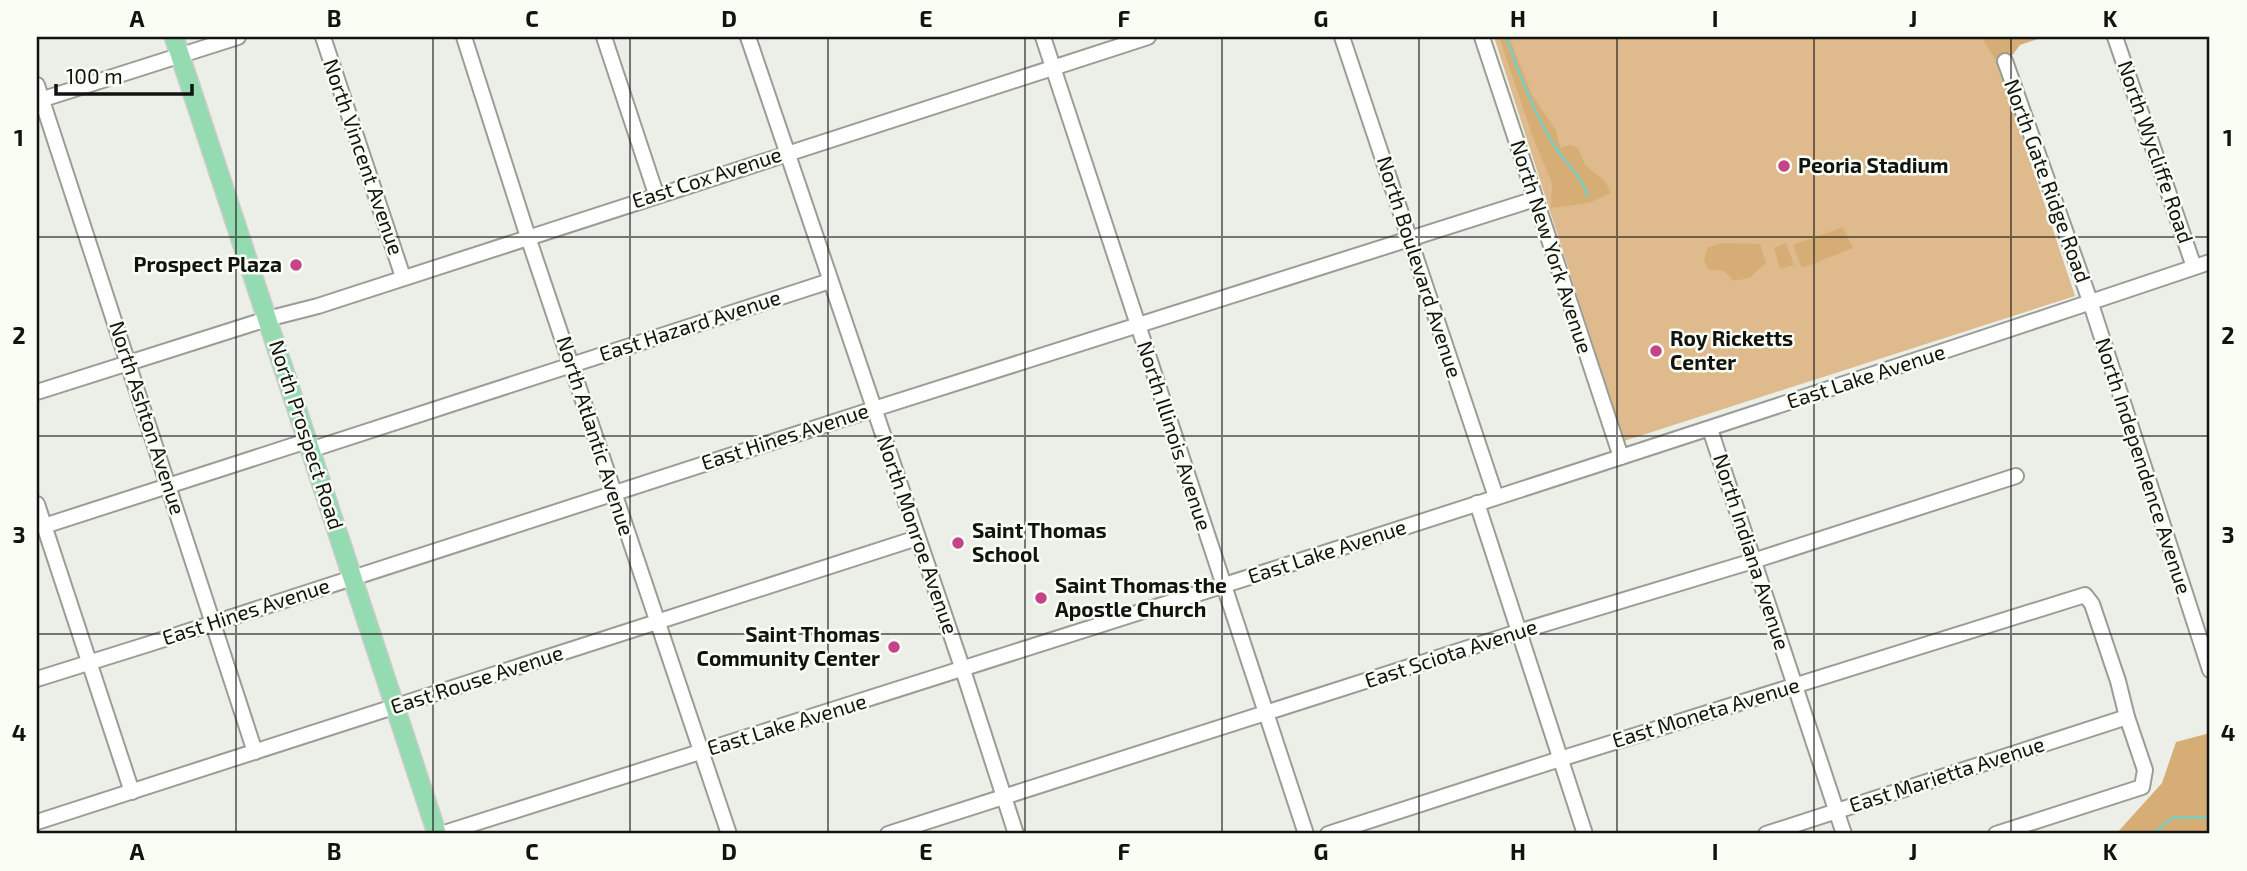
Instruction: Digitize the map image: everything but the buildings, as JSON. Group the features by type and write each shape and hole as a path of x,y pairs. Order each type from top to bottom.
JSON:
{"main road":[{"name":"North Prospect Road","path":"174,37 439,834"}],"street":[{"path":"38,95 238,37"},
{"name":"North Vincent Avenue","path":"323,37 404,277"},
{"name":"North Atlantic Avenue","path":"464,37 528,237 729,834"},
{"path":"604,37 656,194"},
{"name":"North Monroe Avenue","path":"748,37 1016,834"},
{"name":"North Illinois Avenue","path":"1043,37 1306,834"},
{"name":"East Cox Avenue","path":"37,392 267,319 318,306 656,194 1148,37"},
{"name":"North Boulevard Avenue","path":"1342,37 1496,497"},
{"name":"North New York Avenue","path":"1482,37 1621,457"},
{"name":"North Wycliffe Road","path":"2115,37 2194,267"},
{"name":"North Gate Ridge Road","path":"2005,61 2090,301"},
{"name":"North Ashton Avenue","path":"38,95 255,752"},
{"name":"East Hines Avenue","path":"37,678 1138,324 1535,200"},
{"name":"East Lake Avenue","path":"439,834 962,670 1710,429 2210,262"},
{"name":"East Hazard Avenue","path":"44,526 168,485 309,446 572,365 830,281"},
{"name":"North Independence Avenue","path":"2090,301 2210,670"},
{"name":"North Indiana Avenue","path":"1710,429 1844,834"},
{"name":"East Sciota Avenue","path":"888,834 2016,476"},
{"path":"1477,503 1585,834"},
{"path":"37,504 132,792"},
{"name":"East Rouse Avenue","path":"37,822 917,538"},
{"name":"East Moneta Avenue","path":"1328,834 2085,594 2092,604 2119,681 2127,717"},
{"path":"1996,834 2142,788 2144,770 2127,717"},
{"name":"East Marietta Avenue","path":"1766,834 2127,717"}],"shaded area":[{"name":"Peoria Stadium","path":"1494,37 1989,37 2075,296 1624,441"},
{"path":"1499,37 1509,37 1532,95 1556,130 1560,148 1571,145 1578,148 1585,165 1605,181 1611,193 1589,203 1551,208 1552,183 1534,140"},
{"path":"1986,37 2044,37 2020,45 2002,69 1984,42"},
{"path":"1843,227 1853,248 1802,268 1793,245"},
{"path":"1723,243 1760,244 1766,263 1749,278 1733,281 1723,271 1709,270 1704,260 1708,247"},
{"path":"1786,243 1794,265 1780,269 1774,248"},
{"path":"2210,733 2210,834 2116,834 2162,783 2176,742"}],"waterway":[{"path":"1506,37 1526,90 1545,129 1588,196"},
{"path":"2153,834 2172,818 2210,817"}],"place":[{"name":"Peoria Stadium","path":"1784,166"},
{"name":"Prospect Plaza","path":"296,265"},
{"name":"Roy Ricketts Center","path":"1656,351"},
{"name":"Saint Thomas School","path":"958,543"},
{"name":"Saint Thomas the Apostle Church","path":"1041,598"},
{"name":"Saint Thomas Community Center","path":"894,647"}]}
